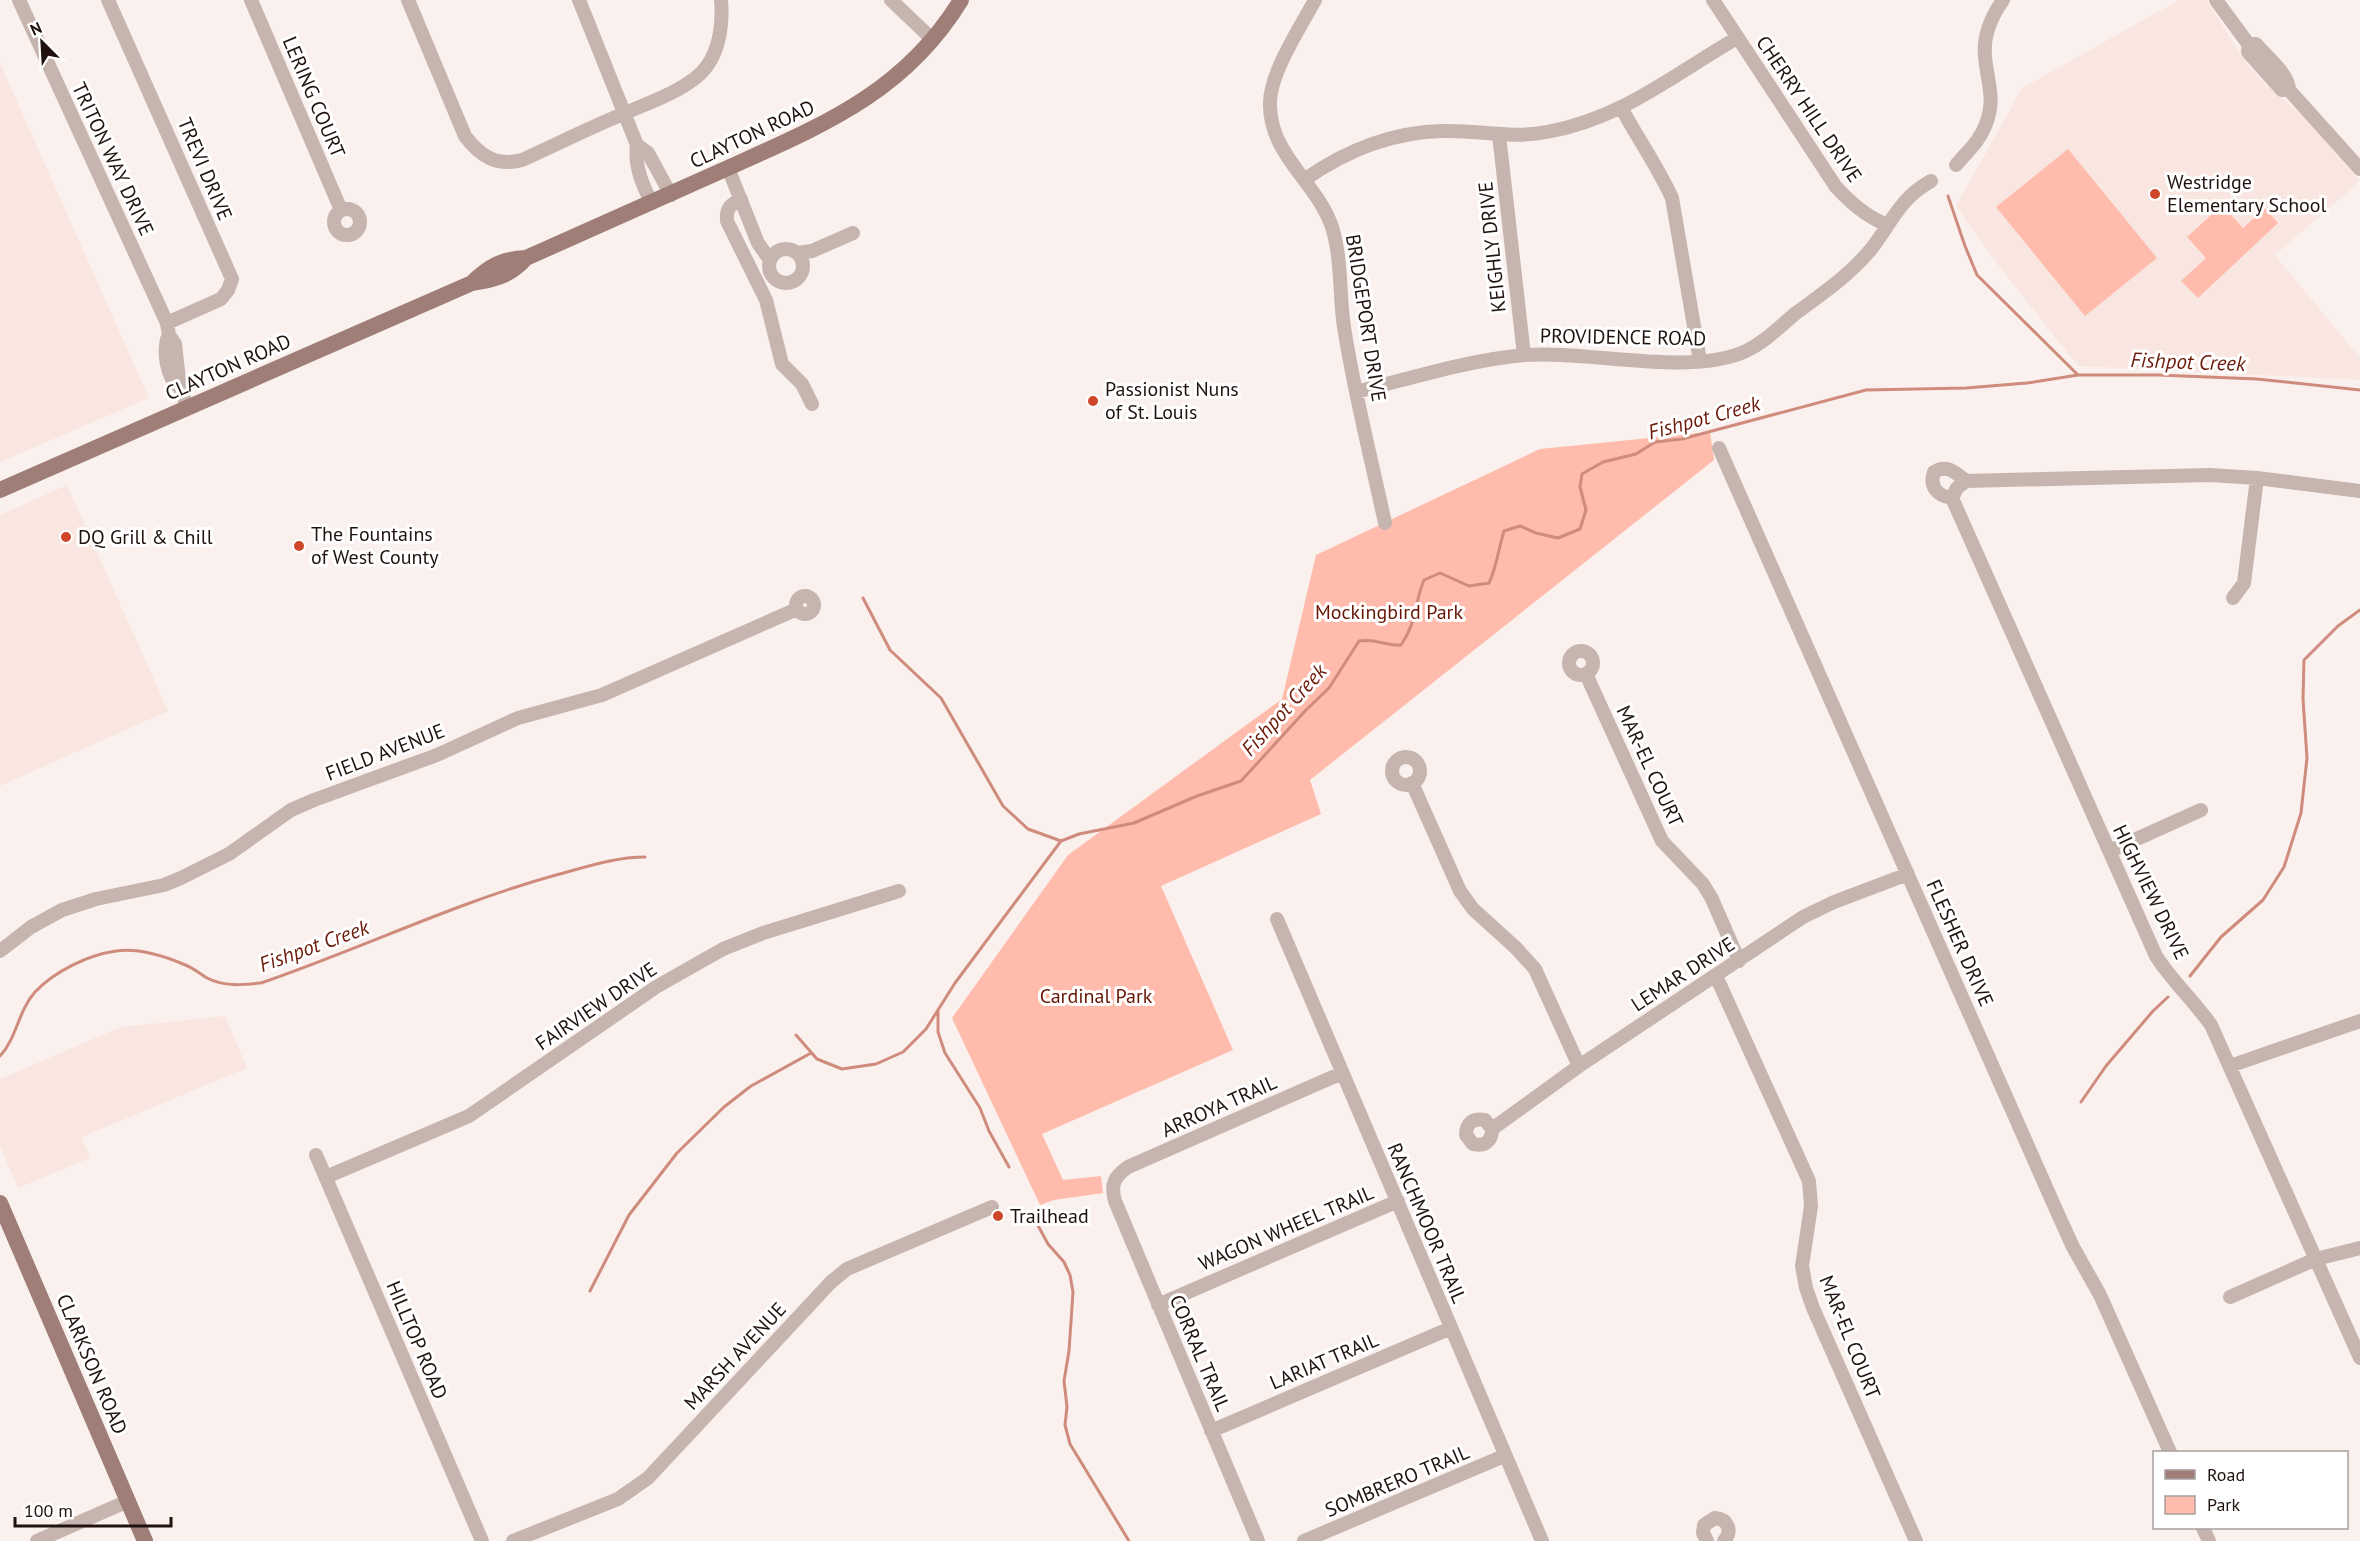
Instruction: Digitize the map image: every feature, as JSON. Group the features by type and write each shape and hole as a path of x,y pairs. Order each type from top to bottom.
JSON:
{"main road":[{"name":"CLAYTON ROAD","path":"0,490 472,283 492,281 514,271 526,258 815,129 890,82 932,39 961,0"},
{"name":"CLARKSON ROAD","path":"0,1203 145,1541"}],"street":[{"name":"TRITON WAY DRIVE","path":"20,0 168,329 166,342 168,366 172,381 180,388 188,408"},
{"name":"TREVI DRIVE","path":"108,0 232,279 221,299 168,329"},
{"name":"LERING COURT","path":"251,0 340,210"},
{"path":"408,0 465,136 482,153 497,162 509,164 623,114 693,79 707,67 716,46 723,17 721,0"},
{"path":"579,0 637,145 648,153 671,195"},
{"path":"891,0 932,39"},
{"name":"BRIDGEPORT DRIVE","path":"1315,0 1274,79 1270,103 1274,132 1280,147 1324,211 1332,228 1338,260 1343,326 1385,523"},
{"name":"CHERRY HILL DRIVE","path":"1713,0 1836,187 1850,203 1868,216 1887,225"},
{"path":"1956,165 1972,148 1986,124 1991,87 1984,57 1985,42 1987,28 2002,0"},
{"path":"2216,0 2249,45 2247,52 2273,82 2282,90 2289,90 2360,169"},
{"path":"1304,180 1350,152 1401,136 1444,131 1499,135 1547,132 1622,109 1662,87 1737,38"},
{"path":"1622,109 1672,198 1700,361"},
{"name":"KEIGHLY DRIVE","path":"1499,135 1524,355"},
{"path":"637,145 635,158 645,190 652,203"},
{"path":"728,168 758,243 770,260"},
{"name":"PROVIDENCE ROAD","path":"1356,392 1458,366 1524,355 1700,361 1743,352 1761,343 1856,266 1872,248 1901,204 1931,181"},
{"path":"741,199 730,206 726,212 727,222 766,300 782,364 802,384 812,404"},
{"path":"797,253 812,251 853,233"},
{"path":"782,249 797,253 801,257 803,268 798,278 789,283 779,282 771,275 772,255 782,249"},
{"name":"FLESHER DRIVE","path":"1719,448 2066,1230 2096,1286 2170,1451"},
{"name":"HIGHVIEW DRIVE","path":"2360,490 2210,475 1966,481 1949,468 1940,468 1934,472 1931,480 1935,490 1944,497 1952,498 2156,956 2176,984 2200,1009 2211,1025 2360,1358"},
{"path":"2233,598 2244,583 2258,478"},
{"path":"1952,498 1957,488 1966,481"},
{"name":"FIELD AVENUE","path":"0,951 30,927 62,910 88,901 164,885 181,878 229,854 291,810 314,800 436,755 518,718 602,694 797,609"},
{"name":"MAR-EL COURT","path":"1586,674 1662,841 1703,884 1739,961"},
{"path":"1412,783 1460,891 1473,909 1516,948 1535,969 1579,1066"},
{"path":"2110,851 2201,810"},
{"name":"LEMAR DRIVE","path":"1492,1129 1579,1066 1803,917 1834,902 1908,874"},
{"name":"FAIRVIEW DRIVE","path":"326,1177 469,1116 656,987 723,949 763,933 899,891"},
{"name":"RANCHMOOR TRAIL","path":"1277,920 1542,1541"},
{"name":"MAR-EL COURT","path":"1716,976 1809,1181 1811,1206 1802,1266 1813,1308 1916,1541"},
{"path":"2230,1066 2360,1021"},
{"name":"ARROYA TRAIL","path":"1114,1180 1128,1167 1342,1073"},
{"name":"HILLTOP ROAD","path":"316,1155 482,1541"},
{"name":"CORRAL TRAIL","path":"1114,1180 1112,1189 1115,1201 1258,1541"},
{"name":"WAGON WHEEL TRAIL","path":"1158,1305 1398,1202"},
{"name":"MARSH AVENUE","path":"513,1541 618,1499 648,1478 831,1282 847,1269 992,1208"},
{"path":"2230,1297 2316,1259 2360,1248"},
{"name":"LARIAT TRAIL","path":"1211,1431 1451,1328"},
{"name":"SOMBRERO TRAIL","path":"1304,1541 1504,1456"},
{"path":"37,1541 128,1501"},
{"path":"1707,1541 1703,1529 1707,1521 1715,1518 1723,1520 1728,1526 1729,1535 1724,1541"}],"shaded area":[{"name":"Westridge Elementary School","path":"2179,0 2206,0 2248,65 2265,84 2306,118 2360,181 2275,255 2360,358 2360,380 2078,366 1998,265 1956,206 2022,88"},
{"path":"0,63 149,398 0,462"},
{"path":"67,485 168,711 0,786 0,515"},
{"path":"225,1016 247,1068 82,1137 90,1158 18,1188 0,1146 0,1079 121,1027"}],"green space":[{"path":"2068,149 2157,258 2085,316 1996,207"},
{"path":"2222,205 2243,228 2265,208 2278,223 2198,298 2181,281 2206,258 2187,237"},
{"path":"1710,432 1714,460 1310,780 1321,814 1161,886 1233,1050 1042,1134 1063,1180 1101,1176 1103,1193 1054,1200 1040,1205 952,1018 1068,855 1282,699 1316,555 1540,449"}],"waterway":[{"path":"1948,196 1977,275 2078,375"},
{"name":"Fishpot Creek","path":"796,1035 817,1059 842,1069 876,1064 903,1052 926,1029 955,983 1061,841 1079,834 1134,823 1197,796 1241,781 1329,688 1359,641 1370,640 1401,645 1413,621 1424,580 1440,573 1469,586 1489,583 1504,531 1520,526 1536,533 1558,538 1580,529 1586,510 1580,487 1582,474 1603,462 1636,454 1655,442 1682,439 1866,390 1966,388 2027,383 2078,375 2257,379 2360,390"},
{"path":"863,598 890,650 941,698 1003,806 1028,829 1061,841"},
{"path":"2190,976 2221,937 2263,900 2284,867 2301,813 2307,758 2303,699 2304,660 2338,626 2360,610"},
{"name":"Fishpot Creek","path":"0,1056 6,1049 29,999 35,992 52,977 94,956 124,950 141,952 186,965 220,983 240,985 261,983 518,886 600,863 645,857"},
{"path":"2081,1102 2106,1066 2153,1011 2168,997"},
{"path":"938,1010 938,1032 945,1053 980,1108 989,1131 1009,1167"},
{"path":"590,1291 629,1215 677,1153 724,1107 751,1086 811,1053"},
{"path":"1035,1220 1048,1244 1064,1262 1070,1275 1073,1292 1069,1351 1064,1381 1067,1407 1065,1425 1070,1444 1129,1541"}],"place":[{"name":"Westridge Elementary School","path":"2155,194"},
{"name":"Passionist Nuns of St. Louis","path":"1093,401"},
{"name":"DQ Grill & Chill","path":"66,537"},
{"name":"The Fountains of West County","path":"299,546"},
{"name":"Trailhead","path":"998,1216"}],"park label":[{"name":"Mockingbird Park","path":"1389,612"},
{"name":"Cardinal Park","path":"1096,996"}]}
